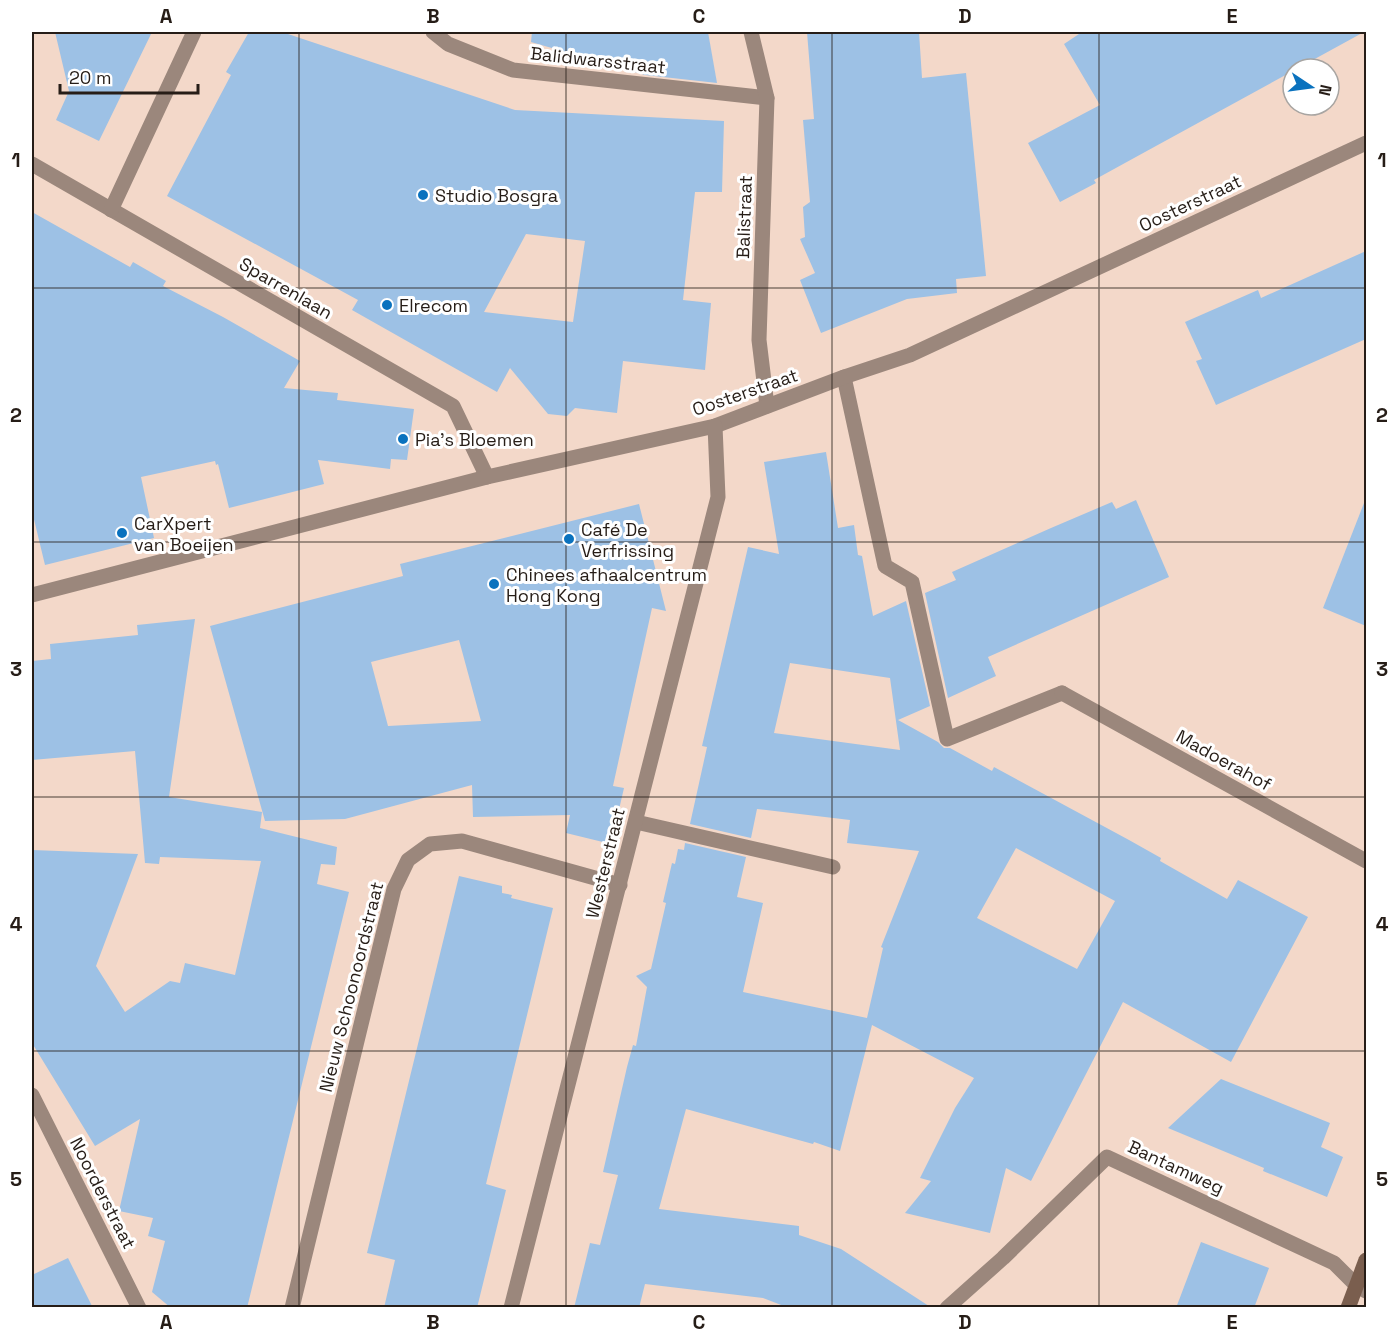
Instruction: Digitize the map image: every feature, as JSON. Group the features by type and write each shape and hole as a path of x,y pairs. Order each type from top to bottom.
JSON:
{"main road":[{"path":"1348,1308 1361,1288 1366,1260"}],"street":[{"path":"111,210 194,32"},
{"name":"Balidwarsstraat","path":"433,32 448,44 513,70 767,98"},
{"name":"Balistraat","path":"751,32 767,98 759,340 767,406"},
{"name":"Oosterstraat","path":"32,595 487,477 715,426 844,377 910,355 1366,143"},
{"name":"Sparrenlaan","path":"32,164 453,406 487,477"},
{"name":"Madoerahof","path":"844,377 885,566 912,582 947,739 1062,693 1366,861"},
{"name":"Westerstraat","path":"511,1308 718,496 715,426"},
{"path":"636,822 833,867"},
{"name":"Nieuw Schoonoordstraat","path":"292,1308 394,889 408,860 430,844 462,841 620,885"},
{"name":"Noorderstraat","path":"32,1095 139,1308"},
{"name":"Bantamweg","path":"947,1308 1003,1258 1107,1156 1334,1263 1361,1288"}],"building":[{"path":"55,32 152,32 99,141 56,120 69,91"},
{"path":"249,32 282,32 515,110 724,121 722,192 695,192 683,300 711,303 705,370 623,361 617,413 575,408 567,416 548,414 510,368 497,392 352,310 358,300 167,196 231,75 226,72","holes":["526,234 585,241 573,322 484,312"]},
{"path":"532,32 708,32 717,83 645,75 531,42"},
{"path":"807,32 919,32 922,78 966,73 986,276 956,279 957,293 907,299 821,333 800,280 815,273 800,239 805,237 803,207 810,202 803,120 814,119"},
{"path":"1082,32 1364,32 1318,57 1281,57 1281,77 1094,180 1096,183 1060,202 1028,143 1100,105 1064,44"},
{"path":"32,212 130,267 133,262 166,281 163,286 300,361 284,388 338,393 337,400 414,409 407,460 391,459 390,469 318,460 324,484 229,508 218,464 216,465 215,461 141,477 154,538 45,565 32,511"},
{"path":"1366,251 1366,339 1216,405 1196,361 1202,359 1185,322 1258,290 1261,298"},
{"path":"826,452 838,528 854,525 858,555 862,556 873,616 906,601 930,706 898,720 938,742 944,748 950,748 992,771 994,767 1129,840 1161,858 1160,861 1227,899 1238,880 1308,917 1231,1062 1123,1002 1031,1181 1006,1168 990,1233 905,1213 931,1181 920,1178 955,1108 974,1078 872,1025 840,1151 814,1142 813,1144 686,1109 659,1209 799,1226 799,1235 841,1249 932,1308 789,1308 763,1298 645,1284 639,1308 574,1308 590,1243 600,1245 618,1175 603,1172 627,1067 633,1045 636,1046 647,987 636,976 651,969 666,903 663,902 672,863 675,864 678,849 684,850 685,843 746,857 737,897 763,903 743,992 867,1018 883,948 881,947 919,851 847,843 850,820 757,809 751,838 690,824 707,747 702,746 748,547 779,554 764,462","holes":["790,663 890,678 900,750 774,733","1016,848 1115,901 1077,969 977,918"]},
{"path":"1136,500 1169,577 988,657 996,676 948,698 925,593 956,580 952,572 1051,528 1112,502 1116,509"},
{"path":"1364,503 1366,504 1366,626 1323,608"},
{"path":"639,504 666,611 652,608 613,786 624,788 611,844 566,833 570,815 473,817 472,785 345,819 265,821 210,626 403,576 400,564","holes":["459,640 481,721 388,726 371,662"]},
{"path":"195,619 169,797 262,812 260,828 337,847 335,865 321,864 317,884 349,892 247,1308 171,1308 152,1292 165,1241 148,1236 153,1218 119,1211 140,1119 95,1146 32,1043 32,850 138,854 96,966 125,1012 170,981 180,983 185,963 235,975 261,861 160,857 159,864 145,863 135,751 32,760 32,661 51,659 50,644 138,635 137,625"},
{"path":"459,876 502,886 502,893 512,895 511,898 553,908 486,1184 506,1190 477,1308 384,1308 395,1260 367,1253"},
{"path":"1221,1079 1330,1123 1321,1147 1343,1157 1327,1197 1168,1128"},
{"path":"1201,1242 1269,1268 1254,1308 1176,1308"},
{"path":"68,1258 93,1308 32,1308 32,1275"}],"place":[{"name":"Studio Bosgra","path":"423,195"},
{"name":"Elrecom","path":"387,305"},
{"name":"Pia's Bloemen","path":"403,439"},
{"name":"CarXpert van Boeijen","path":"122,533"},
{"name":"Café De Verfrissing","path":"569,539"},
{"name":"Chinees afhaalcentrum Hong Kong","path":"494,584"}]}
